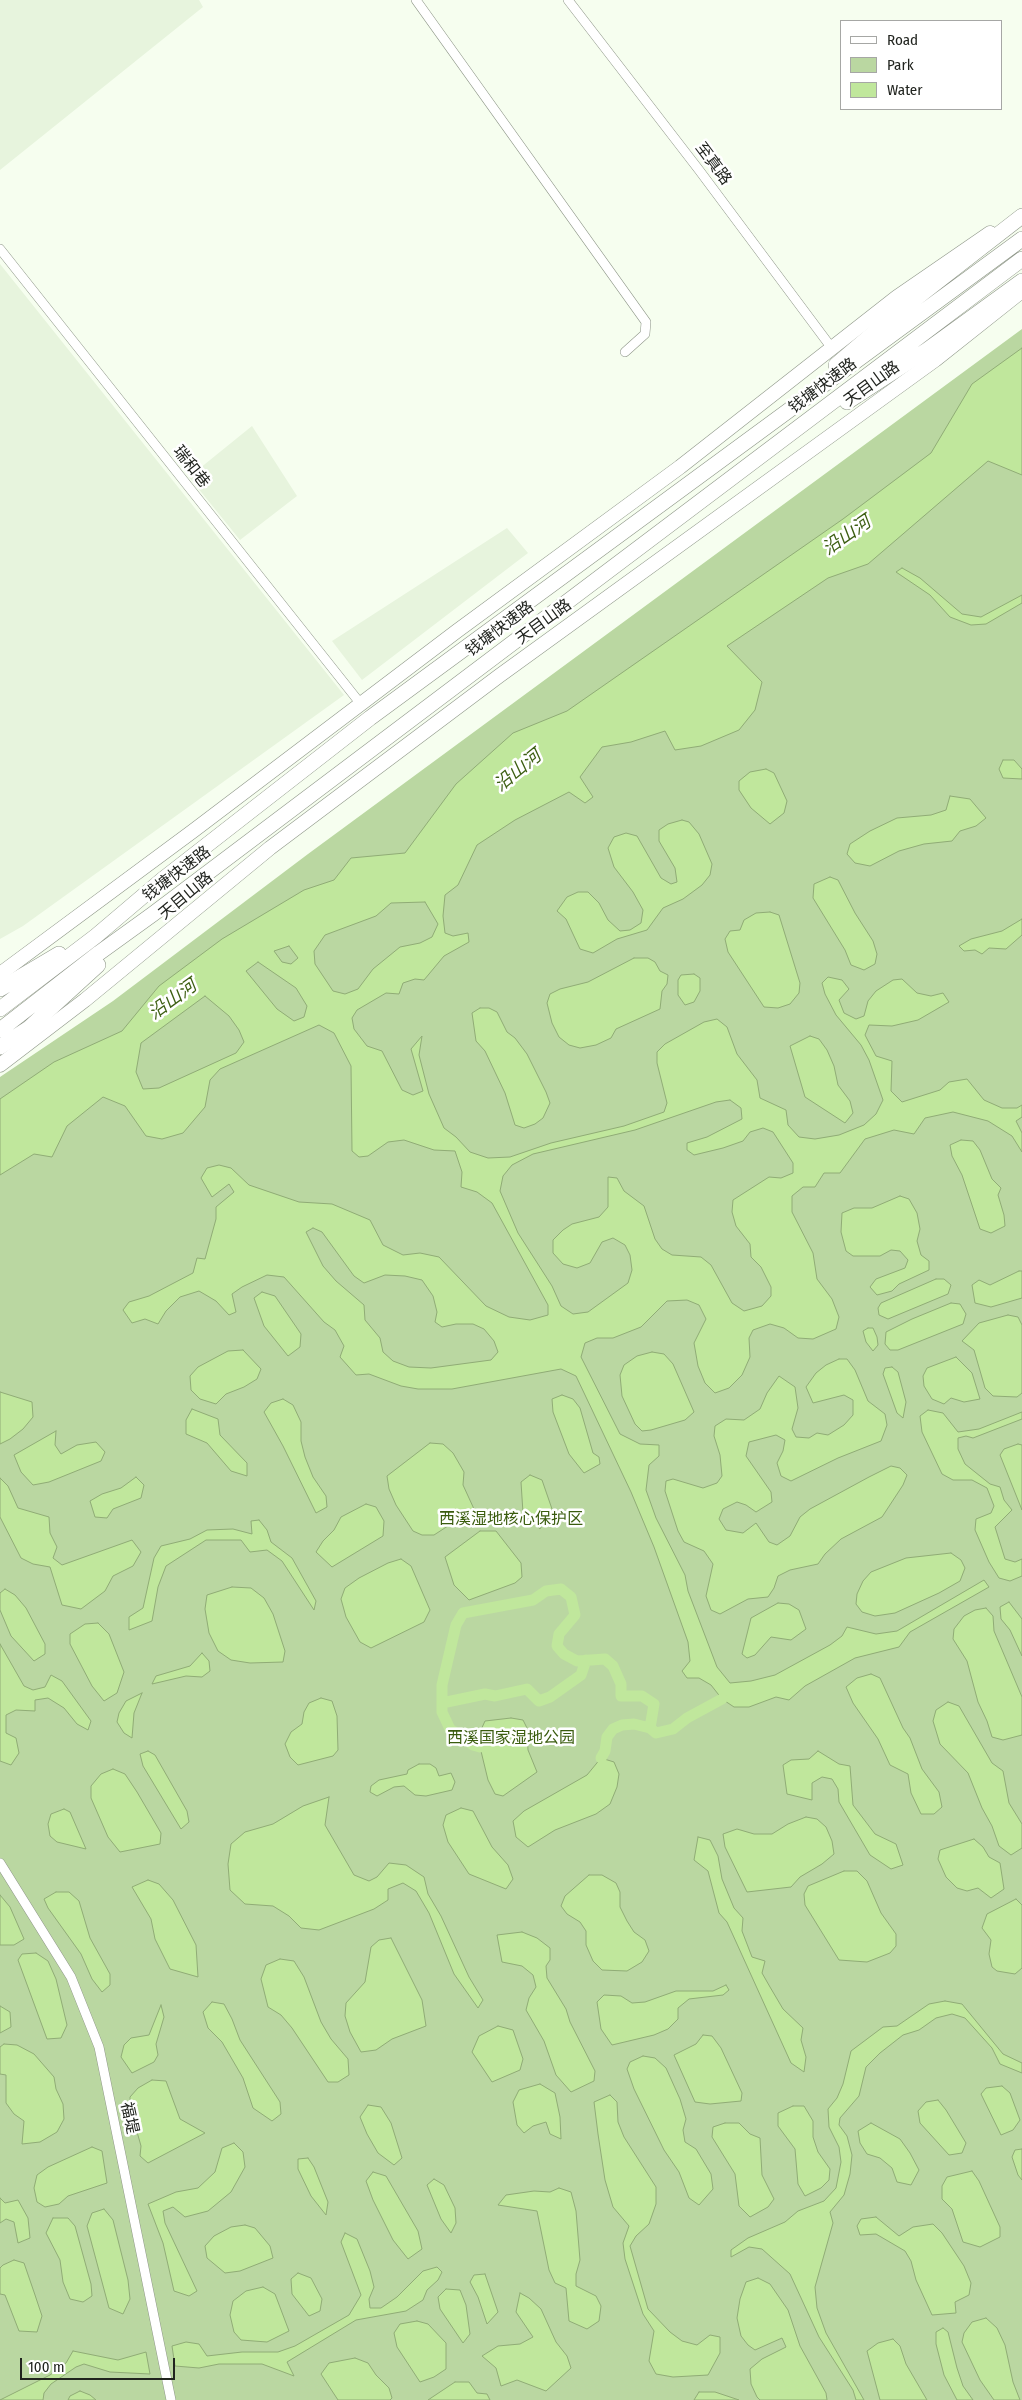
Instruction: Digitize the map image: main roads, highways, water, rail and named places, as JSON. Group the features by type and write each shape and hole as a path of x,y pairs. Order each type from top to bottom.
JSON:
{"highway":[{"path":"737,449 897,313 1022,216"},
{"name":"钱塘快速路","path":"0,1009 96,936 162,880 370,718 1022,239"},
{"name":"钱塘快速路","path":"0,1030 99,952 153,914 495,654 751,464 1022,259"},
{"path":"751,464 927,350 1022,281"},
{"path":"0,989 58,954 162,880"},
{"path":"0,1047 29,1028 153,914"}],"main road":[{"path":"0,974 193,831 360,703 680,467 897,297 1022,211"},
{"name":"天目山路","path":"0,1065 85,1000 270,848 499,676 935,360 1022,291"}],"water":[{"name":"沿山河","path":"1022,348 1022,475 988,461 868,564 828,578 727,646 762,682 755,710 739,730 701,746 675,750 665,731 631,742 602,747 580,777 593,797 585,803 569,792 515,820 477,845 458,885 445,895 443,916 445,933 453,936 468,933 469,942 444,956 424,980 415,979 403,983 399,994 386,993 357,1010 352,1018 354,1029 367,1046 382,1051 402,1090 413,1095 423,1091 411,1049 422,1036 419,1055 429,1094 444,1128 456,1137 470,1152 488,1158 510,1157 551,1143 624,1126 664,1112 667,1103 657,1063 657,1052 665,1044 704,1022 717,1019 727,1027 737,1054 757,1080 760,1098 786,1110 788,1125 799,1137 815,1139 839,1135 864,1125 876,1114 883,1100 869,1060 861,1045 836,1015 825,994 822,983 828,977 842,980 849,989 839,1000 844,1013 856,1019 864,1016 868,1001 876,991 893,980 902,979 917,993 931,996 943,993 949,1002 918,1020 892,1026 869,1025 865,1035 876,1056 892,1061 891,1091 902,1102 940,1090 949,1082 967,1079 984,1100 1002,1108 1017,1108 1022,1105 1022,1117 1016,1121 1022,1133 1022,1152 1012,1136 988,1121 953,1112 925,1118 914,1134 894,1130 865,1139 840,1173 824,1173 815,1187 803,1187 792,1196 792,1212 813,1253 817,1279 832,1299 839,1317 836,1329 813,1339 798,1338 784,1328 770,1324 753,1330 749,1338 750,1357 742,1375 729,1388 715,1393 705,1383 698,1366 694,1343 706,1319 699,1305 687,1300 667,1301 641,1327 613,1338 597,1338 585,1343 581,1357 620,1434 640,1444 659,1445 659,1456 649,1465 646,1490 656,1518 685,1575 688,1591 717,1667 730,1683 751,1681 775,1675 830,1645 842,1636 847,1627 876,1634 897,1631 984,1580 989,1587 910,1632 899,1647 855,1658 805,1686 789,1700 776,1697 749,1707 734,1707 722,1699 711,1685 699,1678 687,1678 682,1671 690,1661 688,1642 654,1547 631,1492 576,1376 561,1369 452,1389 418,1389 401,1386 369,1374 356,1375 340,1357 344,1346 335,1330 324,1322 284,1277 267,1275 242,1287 232,1294 236,1312 229,1315 216,1301 199,1291 180,1297 166,1311 158,1324 145,1319 132,1323 123,1310 129,1302 149,1296 193,1273 197,1258 205,1259 216,1219 216,1207 234,1192 229,1184 212,1197 201,1178 207,1168 219,1165 231,1168 249,1185 299,1202 332,1204 370,1220 383,1245 403,1255 420,1253 439,1257 486,1306 509,1317 530,1320 548,1315 548,1305 492,1203 477,1192 461,1187 462,1172 455,1151 434,1150 404,1140 388,1142 368,1156 359,1157 352,1151 351,1066 334,1033 319,1025 220,1069 210,1080 205,1107 183,1133 162,1139 146,1136 125,1106 103,1097 67,1126 52,1157 34,1154 0,1175 0,1099 54,1062 122,1031 159,986 222,939 304,890 334,880 351,858 405,853 456,784 513,733 567,711 843,519 931,453 972,384","holes":["425,902 438,924 432,937 420,943 400,947 373,969 358,989 345,994 333,991 315,964 314,951 325,935 376,916 391,903","289,946 298,958 291,964 282,962 274,951","258,962 296,988 307,1006 304,1017 294,1021 277,1009 246,971","205,996 229,1016 239,1030 244,1042 236,1053 159,1088 143,1089 136,1072 141,1043","730,1100 741,1108 742,1119 707,1137 687,1143 687,1150 694,1155 743,1141 750,1132 763,1128 773,1132 793,1163 793,1173 781,1178 769,1177 733,1200 732,1212 736,1226 750,1244 751,1257 761,1267 771,1287 771,1296 762,1306 744,1311 732,1303 711,1265 701,1257 672,1255 662,1249 655,1239 644,1206 624,1191 617,1178 608,1177 608,1207 599,1217 572,1224 563,1230 553,1240 553,1253 563,1264 577,1268 590,1263 602,1242 613,1238 625,1245 630,1255 632,1270 628,1283 588,1312 573,1314 561,1306 552,1286 518,1233 500,1191 503,1176 512,1165 533,1154 635,1130 716,1102","313,1228 322,1232 354,1276 364,1283 385,1275 405,1276 422,1280 433,1296 437,1312 435,1322 442,1327 456,1324 473,1324 484,1329 494,1341 498,1352 491,1360 431,1368 409,1367 393,1361 383,1352 380,1338 365,1320 364,1305 336,1281 323,1266 306,1232"]},
{"path":"902,568 920,578 962,614 981,617 1022,595 1022,603 986,624 971,625 950,617 930,595 896,572"},
{"path":"1003,760 1014,760 1022,769 1022,779 1003,778 999,769"},
{"path":"766,769 774,773 787,801 784,813 770,824 751,808 739,790 739,781 750,772"},
{"path":"950,796 970,799 986,818 976,826 960,831 952,841 924,844 899,851 870,866 855,863 847,854 850,844 870,831 897,818 931,815 946,810"},
{"path":"682,820 689,822 699,834 712,864 710,875 702,885 683,899 663,908 647,930 617,939 593,953 580,949 566,919 557,911 567,897 578,892 588,892 599,903 608,920 620,931 630,930 641,923 643,910 633,892 614,867 608,848 614,837 626,833 637,836 661,878 671,884 677,882 675,868 659,841 659,830 668,824"},
{"path":"830,877 838,880 855,913 873,941 877,954 875,964 864,970 851,965 845,950 813,898 814,884"},
{"path":"770,912 779,915 800,983 799,993 790,1004 778,1008 764,1007 728,952 725,939 730,931 740,930 744,920 756,913"},
{"path":"1022,919 1022,935 1006,949 989,948 982,954 975,950 964,951 959,946 971,939 1002,931"},
{"path":"634,958 648,958 655,962 660,971 668,975 667,984 662,991 660,1009 616,1029 611,1038 596,1045 580,1048 569,1045 559,1037 552,1023 547,1003 550,994 560,989 588,982"},
{"path":"694,974 700,978 700,991 694,1002 685,1005 678,995 678,980 681,975"},
{"path":"480,1008 489,1008 497,1012 507,1032 515,1038 527,1054 546,1092 550,1103 543,1118 535,1124 524,1128 515,1125 505,1093 485,1051 476,1041 472,1013"},
{"path":"810,1036 819,1039 827,1050 834,1066 838,1085 850,1101 853,1113 845,1123 805,1097 790,1046"},
{"path":"961,1140 973,1141 980,1150 992,1179 1001,1188 998,1195 1005,1226 991,1233 980,1229 962,1175 952,1156 950,1145"},
{"path":"900,1196 909,1199 917,1213 920,1229 917,1241 921,1255 929,1261 929,1270 899,1284 892,1291 877,1295 870,1287 876,1279 905,1268 908,1260 900,1251 891,1250 880,1256 853,1256 846,1251 841,1232 842,1213 854,1208 872,1208"},
{"path":"1022,1271 1022,1298 991,1307 975,1303 972,1285 979,1280 990,1285"},
{"path":"936,1279 944,1279 951,1285 948,1294 888,1319 879,1315 878,1308 881,1303"},
{"path":"262,1292 275,1296 301,1334 300,1347 288,1356 264,1326 254,1298"},
{"path":"951,1303 960,1304 966,1314 963,1324 898,1350 890,1350 885,1344 886,1332"},
{"path":"1008,1315 1018,1317 1022,1325 1022,1393 1017,1397 993,1396 985,1388 974,1350 962,1341 979,1323"},
{"path":"873,1328 877,1337 878,1345 873,1351 866,1342 863,1331"},
{"path":"243,1350 261,1369 257,1379 244,1387 226,1394 216,1404 200,1399 191,1390 190,1376 198,1367 228,1351"},
{"path":"652,1352 664,1354 673,1364 694,1412 685,1420 642,1431 635,1424 622,1396 620,1375 624,1365 637,1356"},
{"path":"956,1357 972,1373 980,1399 964,1402 951,1398 944,1404 932,1399 924,1386 923,1376 927,1368"},
{"path":"839,1359 847,1359 855,1370 868,1401 885,1414 887,1425 881,1441 838,1458 791,1481 781,1476 777,1463 783,1451 785,1440 776,1435 749,1442 746,1456 771,1492 772,1502 756,1512 746,1505 737,1502 723,1509 719,1519 726,1530 743,1533 756,1523 769,1542 777,1545 790,1536 800,1517 810,1509 891,1466 900,1468 907,1475 903,1485 882,1517 841,1539 825,1554 818,1564 790,1570 778,1576 774,1588 768,1597 748,1599 720,1614 711,1610 706,1596 713,1564 704,1551 684,1542 678,1531 665,1491 666,1481 673,1479 703,1488 717,1483 722,1476 720,1455 714,1436 715,1426 726,1419 744,1420 760,1409 767,1393 779,1376 795,1387 798,1408 792,1429 796,1437 809,1438 817,1433 828,1435 844,1425 853,1415 853,1400 844,1395 813,1403 806,1387 816,1373 826,1365"},
{"path":"892,1367 898,1372 906,1402 903,1418 897,1413 883,1374 885,1368"},
{"path":"0,1392 32,1402 33,1417 23,1429 0,1444"},
{"path":"562,1395 573,1399 580,1408 593,1453 599,1457 600,1464 584,1473 569,1454 553,1412 552,1399"},
{"path":"283,1399 293,1405 301,1422 301,1441 305,1457 313,1477 326,1496 327,1507 316,1513 264,1412 271,1403"},
{"path":"192,1409 218,1419 220,1435 247,1463 247,1476 231,1471 207,1443 186,1434 186,1420"},
{"path":"928,1410 943,1413 958,1432 979,1429 1022,1412 1022,1419 973,1438 966,1436 958,1438 958,1449 965,1464 990,1484 1000,1487 1004,1500 1012,1510 995,1527 1005,1559 1015,1562 1022,1559 1022,1576 1010,1581 999,1578 989,1562 975,1530 976,1519 991,1513 994,1506 987,1488 972,1480 953,1480 942,1474 922,1432 920,1416"},
{"path":"56,1431 55,1445 61,1454 77,1445 96,1442 105,1452 101,1461 49,1482 33,1485 21,1472 14,1455"},
{"path":"430,1443 443,1444 453,1453 464,1472 463,1485 474,1509 434,1535 422,1535 413,1531 396,1505 389,1489 387,1476"},
{"path":"1018,1444 1022,1445 1022,1510 1000,1455 1004,1449"},
{"path":"530,1475 542,1480 552,1509 540,1529 523,1513 521,1482"},
{"path":"136,1477 144,1485 141,1498 113,1509 107,1518 95,1517 90,1501 102,1494 121,1488"},
{"path":"0,1478 8,1486 18,1508 49,1517 50,1533 57,1547 53,1558 62,1565 132,1540 141,1552 133,1566 113,1576 105,1591 81,1609 62,1605 50,1567 33,1564 21,1558 0,1517"},
{"path":"366,1504 376,1507 384,1521 383,1536 332,1567 316,1552 323,1541 334,1530 341,1517"},
{"path":"259,1520 267,1530 271,1542 292,1558 316,1601 314,1610 282,1561 267,1550 250,1552 241,1540 206,1540 166,1566 158,1587 152,1621 129,1630 129,1617 143,1608 154,1558 161,1546 190,1539 207,1530 233,1529 252,1534 251,1521"},
{"path":"480,1531 496,1531 521,1563 522,1577 515,1583 469,1600 454,1585 445,1557"},
{"path":"951,1553 961,1560 965,1568 960,1581 939,1593 895,1613 875,1616 862,1612 856,1604 857,1594 863,1581 871,1572 906,1558"},
{"path":"401,1559 411,1566 430,1610 424,1622 371,1648 360,1642 346,1617 341,1599 345,1588 359,1578 388,1563"},
{"path":"232,1587 251,1588 264,1598 273,1614 285,1651 283,1662 250,1663 231,1660 218,1651 209,1633 205,1609 207,1595"},
{"path":"5,1589 15,1595 26,1608 45,1644 45,1654 34,1661 11,1636 0,1610 0,1593"},
{"path":"1009,1602 1022,1619 1022,1656 1010,1630 1001,1619 1000,1607"},
{"path":"778,1603 789,1604 799,1610 806,1629 791,1640 771,1637 755,1655 747,1658 742,1654 751,1618"},
{"path":"986,1608 993,1616 994,1631 1022,1697 1022,1735 1003,1740 992,1737 978,1702 967,1661 953,1639 954,1629 964,1616 975,1610"},
{"path":"98,1623 109,1634 124,1672 117,1693 104,1701 92,1686 70,1644 70,1634 85,1624"},
{"path":"0,1644 24,1686 33,1690 45,1687 51,1675 62,1681 91,1721 88,1730 77,1724 64,1708 48,1698 35,1700 35,1711 16,1710 6,1715 6,1733 16,1738 19,1753 11,1765 0,1761"},
{"path":"202,1653 209,1661 210,1671 202,1677 186,1676 152,1684 156,1676 190,1666"},
{"path":"871,1674 880,1678 903,1728 910,1738 922,1769 939,1792 942,1807 934,1814 921,1814 911,1793 908,1774 890,1765 878,1739 853,1703 846,1687 857,1678"},
{"path":"142,1693 134,1713 132,1738 124,1733 117,1722 119,1713 126,1701"},
{"path":"321,1698 332,1701 337,1716 338,1750 333,1756 298,1765 290,1757 285,1744 291,1732 302,1724 304,1712 309,1703"},
{"path":"948,1702 959,1706 992,1763 1003,1771 1009,1803 1022,1824 1022,1848 1011,1855 999,1846 968,1773 940,1744 933,1721 936,1710"},
{"path":"511,1718 523,1720 527,1728 528,1750 537,1772 503,1796 495,1794 488,1780 480,1747 480,1732 485,1721"},
{"path":"148,1751 155,1755 187,1811 189,1822 181,1829 143,1766 140,1754"},
{"path":"818,1751 839,1764 850,1766 853,1805 875,1834 896,1844 903,1865 891,1869 870,1855 839,1802 838,1789 832,1779 822,1777 812,1783 812,1800 787,1794 783,1765 791,1760 809,1759"},
{"path":"601,1758 614,1762 619,1774 617,1787 610,1804 596,1814 555,1830 528,1847 516,1837 513,1821 524,1811 587,1775"},
{"path":"419,1764 430,1764 436,1768 439,1776 451,1773 455,1782 452,1790 426,1796 415,1795 404,1786 394,1787 377,1796 370,1792 371,1786 379,1780 407,1774 408,1770"},
{"path":"113,1769 125,1774 137,1792 161,1833 160,1844 120,1852 108,1837 91,1798 91,1786 101,1774"},
{"path":"329,1797 325,1825 354,1875 369,1881 377,1877 389,1863 406,1865 424,1877 428,1894 441,1916 469,1977 483,2000 478,2008 454,1974 429,1913 416,1891 403,1883 388,1889 388,1900 374,1909 319,1930 301,1928 289,1916 273,1906 245,1904 230,1890 228,1864 231,1844 245,1832 273,1824 303,1806"},
{"path":"461,1808 473,1811 492,1847 508,1865 513,1879 506,1889 469,1874 448,1842 443,1825 446,1815"},
{"path":"64,1809 70,1812 86,1849 57,1842 50,1836 48,1824 51,1814"},
{"path":"806,1817 817,1819 826,1827 832,1841 834,1854 822,1864 800,1877 791,1887 747,1892 725,1847 723,1834 737,1829 754,1834 772,1834 788,1824"},
{"path":"698,1837 710,1840 718,1856 722,1879 734,1908 743,1918 742,1931 752,1957 765,1961 762,1973 783,2009 803,2028 801,2040 806,2057 804,2072 791,2063 727,1922 719,1913 708,1871 694,1860"},
{"path":"974,1839 983,1847 989,1857 1000,1863 1004,1889 991,1898 978,1888 967,1891 957,1888 946,1877 938,1859 940,1850"},
{"path":"844,1871 857,1871 867,1881 881,1913 896,1934 896,1946 890,1953 867,1962 839,1960 805,1905 804,1894 808,1886"},
{"path":"589,1875 602,1875 616,1883 620,1892 620,1907 627,1921 634,1932 645,1940 649,1951 642,1962 627,1971 602,1970 593,1961 586,1945 586,1931 580,1922 567,1914 561,1906 565,1896"},
{"path":"148,1880 159,1884 173,1900 196,1945 198,1977 170,1969 155,1939 151,1919 132,1887"},
{"path":"56,1892 69,1892 79,1901 90,1938 110,1974 110,1985 102,1992 92,1979 81,1954 48,1908 44,1899"},
{"path":"0,1895 10,1907 24,1939 14,1945 0,1945"},
{"path":"1016,1899 1022,1905 1022,1968 1015,1974 997,1971 992,1967 989,1954 991,1940 982,1928 987,1914"},
{"path":"522,1932 537,1938 550,1948 550,1960 546,1966 547,1978 566,2009 570,2022 595,2071 594,2081 571,2092 556,2075 544,2041 526,2010 529,1998 536,1987 533,1975 522,1966 502,1962 497,1935"},
{"path":"391,1938 422,2000 426,2026 392,2039 376,2050 361,2052 350,2032 345,2016 346,2003 365,1982 371,1947 379,1940"},
{"path":"36,1953 48,1961 56,1979 67,2025 61,2038 47,2039 18,1960 22,1954"},
{"path":"280,1959 294,1961 304,1977 321,2022 331,2039 348,2059 349,2075 338,2082 328,2082 292,2028 281,2015 268,2007 261,1979 266,1965"},
{"path":"726,1985 729,1990 723,1995 689,1999 678,2008 678,2019 668,2029 654,2035 612,2045 601,2029 597,2002 604,1995 621,1996 632,2003 645,2002 676,1991 713,1991"},
{"path":"945,2001 962,2004 1003,2054 1022,2063 1022,2073 1000,2064 992,2048 965,2018 952,2014 936,2018 919,2030 903,2035 880,2053 866,2067 859,2096 840,2118 839,2125 847,2136 852,2155 850,2174 844,2195 830,2212 833,2223 815,2287 817,2308 826,2333 864,2400 856,2400 853,2390 819,2337 790,2274 762,2249 749,2247 731,2257 731,2250 748,2238 785,2222 798,2211 824,2201 836,2188 841,2162 839,2147 829,2127 828,2109 837,2098 843,2084 851,2051 883,2027 897,2026 929,2004"},
{"path":"212,2002 224,2004 240,2040 280,2102 281,2114 272,2121 253,2108 243,2078 222,2042 208,2028 203,2012"},
{"path":"161,2005 164,2017 156,2044 158,2055 154,2062 132,2073 121,2057 124,2045 131,2038 149,2035"},
{"path":"0,2006 10,2012 11,2027 0,2033"},
{"path":"498,2026 513,2030 523,2059 520,2070 492,2082 472,2052 479,2036"},
{"path":"703,2035 712,2036 721,2048 742,2093 741,2101 710,2104 695,2102 674,2055 696,2044"},
{"path":"4,2044 17,2045 34,2054 54,2077 56,2089 63,2104 64,2119 57,2132 40,2142 22,2144 24,2121 14,2114 6,2103 6,2075 0,2074 0,2047"},
{"path":"643,2056 655,2058 666,2068 680,2099 686,2119 683,2130 685,2142 696,2149 711,2174 713,2189 699,2205 689,2198 679,2172 664,2150 634,2089 627,2069 630,2062"},
{"path":"152,2080 166,2081 180,2119 205,2133 148,2163 140,2156 141,2146 130,2107 130,2097 138,2088"},
{"path":"540,2084 555,2093 560,2117 561,2139 550,2134 546,2122 533,2126 524,2133 517,2125 513,2102 519,2090"},
{"path":"1002,2086 1010,2093 1020,2120 1013,2130 1001,2135 981,2094 986,2088"},
{"path":"610,2095 617,2102 618,2122 624,2137 656,2187 656,2204 649,2224 636,2236 630,2246 648,2309 670,2332 682,2341 697,2345 710,2335 720,2337 720,2353 708,2375 673,2377 656,2374 649,2361 654,2331 643,2314 625,2259 623,2243 629,2226 613,2207 605,2180 598,2134 594,2102"},
{"path":"938,2100 966,2143 962,2153 949,2155 920,2123 918,2111 926,2102"},
{"path":"368,2105 381,2107 391,2123 402,2158 394,2165 378,2153 367,2134 360,2117"},
{"path":"793,2106 804,2106 813,2121 813,2137 818,2152 830,2169 829,2180 821,2188 805,2196 798,2184 795,2149 778,2126 778,2113"},
{"path":"725,2123 739,2123 750,2134 760,2138 762,2175 774,2199 768,2207 750,2217 739,2206 735,2174 712,2137 713,2127"},
{"path":"871,2123 900,2139 910,2153 919,2170 911,2185 897,2182 892,2168 880,2158 867,2154 860,2143 858,2131"},
{"path":"234,2143 243,2152 245,2167 231,2192 208,2211 185,2217 173,2207 163,2211 165,2223 197,2291 189,2296 174,2291 163,2243 148,2204 176,2192 198,2188 215,2172 222,2148"},
{"path":"92,2147 102,2151 107,2183 68,2196 59,2204 45,2207 37,2202 34,2188 37,2175 48,2167"},
{"path":"1022,2149 1022,2180 1018,2175 1012,2157 1015,2150"},
{"path":"308,2158 314,2167 328,2202 326,2215 311,2196 298,2169 298,2159"},
{"path":"972,2171 979,2181 1000,2227 1000,2237 980,2247 963,2242 952,2209 942,2199 942,2186 947,2177"},
{"path":"373,2172 386,2176 418,2231 422,2249 408,2259 393,2240 373,2200 366,2181"},
{"path":"434,2179 444,2185 455,2208 456,2223 451,2233 441,2219 427,2185"},
{"path":"559,2188 571,2192 576,2211 580,2260 576,2274 576,2286 596,2296 601,2306 599,2321 587,2329 569,2321 566,2288 555,2283 549,2270 537,2211 498,2205 506,2195 534,2191 550,2192"},
{"path":"0,2198 5,2203 18,2200 28,2218 30,2238 18,2243 14,2222 6,2219 0,2223"},
{"path":"104,2209 113,2220 128,2280 130,2299 123,2314 109,2308 87,2226 92,2213"},
{"path":"876,2217 899,2236 913,2227 933,2224 942,2233 964,2266 971,2283 969,2295 955,2302 956,2313 932,2315 916,2280 911,2261 905,2251 876,2234 860,2235 857,2226 861,2219"},
{"path":"53,2218 68,2218 75,2226 91,2284 92,2296 83,2302 70,2299 63,2282 60,2260 46,2233"},
{"path":"245,2225 255,2228 270,2246 273,2258 240,2271 225,2273 207,2258 205,2246 214,2236 231,2227"},
{"path":"345,2233 357,2239 370,2271 374,2287 369,2299 370,2308 381,2308 397,2297 423,2271 437,2267 442,2272 438,2280 427,2290 423,2300 406,2311 356,2320 287,2362 294,2376 262,2364 219,2364 199,2368 175,2366 172,2346 186,2342 199,2344 207,2356 242,2352 278,2352 295,2346 349,2315 361,2295 341,2242"},
{"path":"14,2260 24,2263 42,2316 37,2332 19,2331 5,2295 0,2294 0,2268"},
{"path":"298,2273 311,2278 322,2299 320,2311 309,2316 292,2294 291,2279"},
{"path":"485,2274 498,2312 487,2324 478,2297 470,2282 474,2275"},
{"path":"758,2278 770,2284 788,2310 800,2346 826,2393 827,2400 760,2400 757,2397 751,2384 750,2369 762,2359 786,2347 782,2338 755,2350 741,2336 737,2318 740,2299 746,2282"},
{"path":"263,2287 275,2294 289,2331 267,2342 241,2340 234,2332 230,2315 233,2301 246,2291"},
{"path":"446,2289 460,2290 466,2305 470,2334 463,2343 440,2309 438,2297"},
{"path":"520,2293 541,2309 556,2342 567,2356 571,2368 546,2391 517,2380 501,2386 496,2368 482,2356 498,2346 520,2344 533,2337 516,2312"},
{"path":"986,2318 997,2328 1005,2345 1013,2382 1020,2400 994,2400 980,2380 962,2342 964,2333 972,2322"},
{"path":"417,2321 428,2324 446,2343 446,2369 434,2377 420,2382 397,2347 394,2333 400,2324"},
{"path":"943,2328 948,2332 963,2386 973,2400 957,2400 944,2375 936,2344 936,2332"},
{"path":"893,2339 900,2346 906,2364 927,2400 880,2400 867,2351 878,2343"},
{"path":"73,2351 118,2360 146,2352 150,2374 110,2372 84,2364 76,2367 51,2384 44,2393 43,2400 0,2400 50,2375 66,2363"},
{"path":"355,2358 368,2363 376,2375 389,2388 392,2398 390,2400 338,2400 321,2374 329,2363"},
{"path":"455,2382 469,2382 477,2393 487,2394 490,2400 428,2400"},
{"path":"80,2391 96,2400 68,2400 70,2396"},
{"path":"699,2392 715,2392 739,2400 694,2400"}],"waterway":[{"path":"480,1747 473,1745 450,1729 442,1712 442,1685 456,1625 463,1613 533,1600 546,1591 561,1589 571,1597 575,1615 559,1634 557,1646 564,1654 577,1661 605,1659 613,1666 621,1684 621,1696 642,1696 654,1704 650,1728 656,1733 673,1729 687,1718 722,1699"},
{"path":"442,1703 485,1694 495,1696 527,1689 539,1701 550,1697 581,1675 586,1660"},
{"path":"601,1758 605,1751 607,1737 613,1729 622,1725 634,1724 650,1728"}],"park label":[{"name":"西溪湿地核心保护区","path":"511,1520"},
{"name":"西溪国家湿地公园","path":"511,1739"}]}
